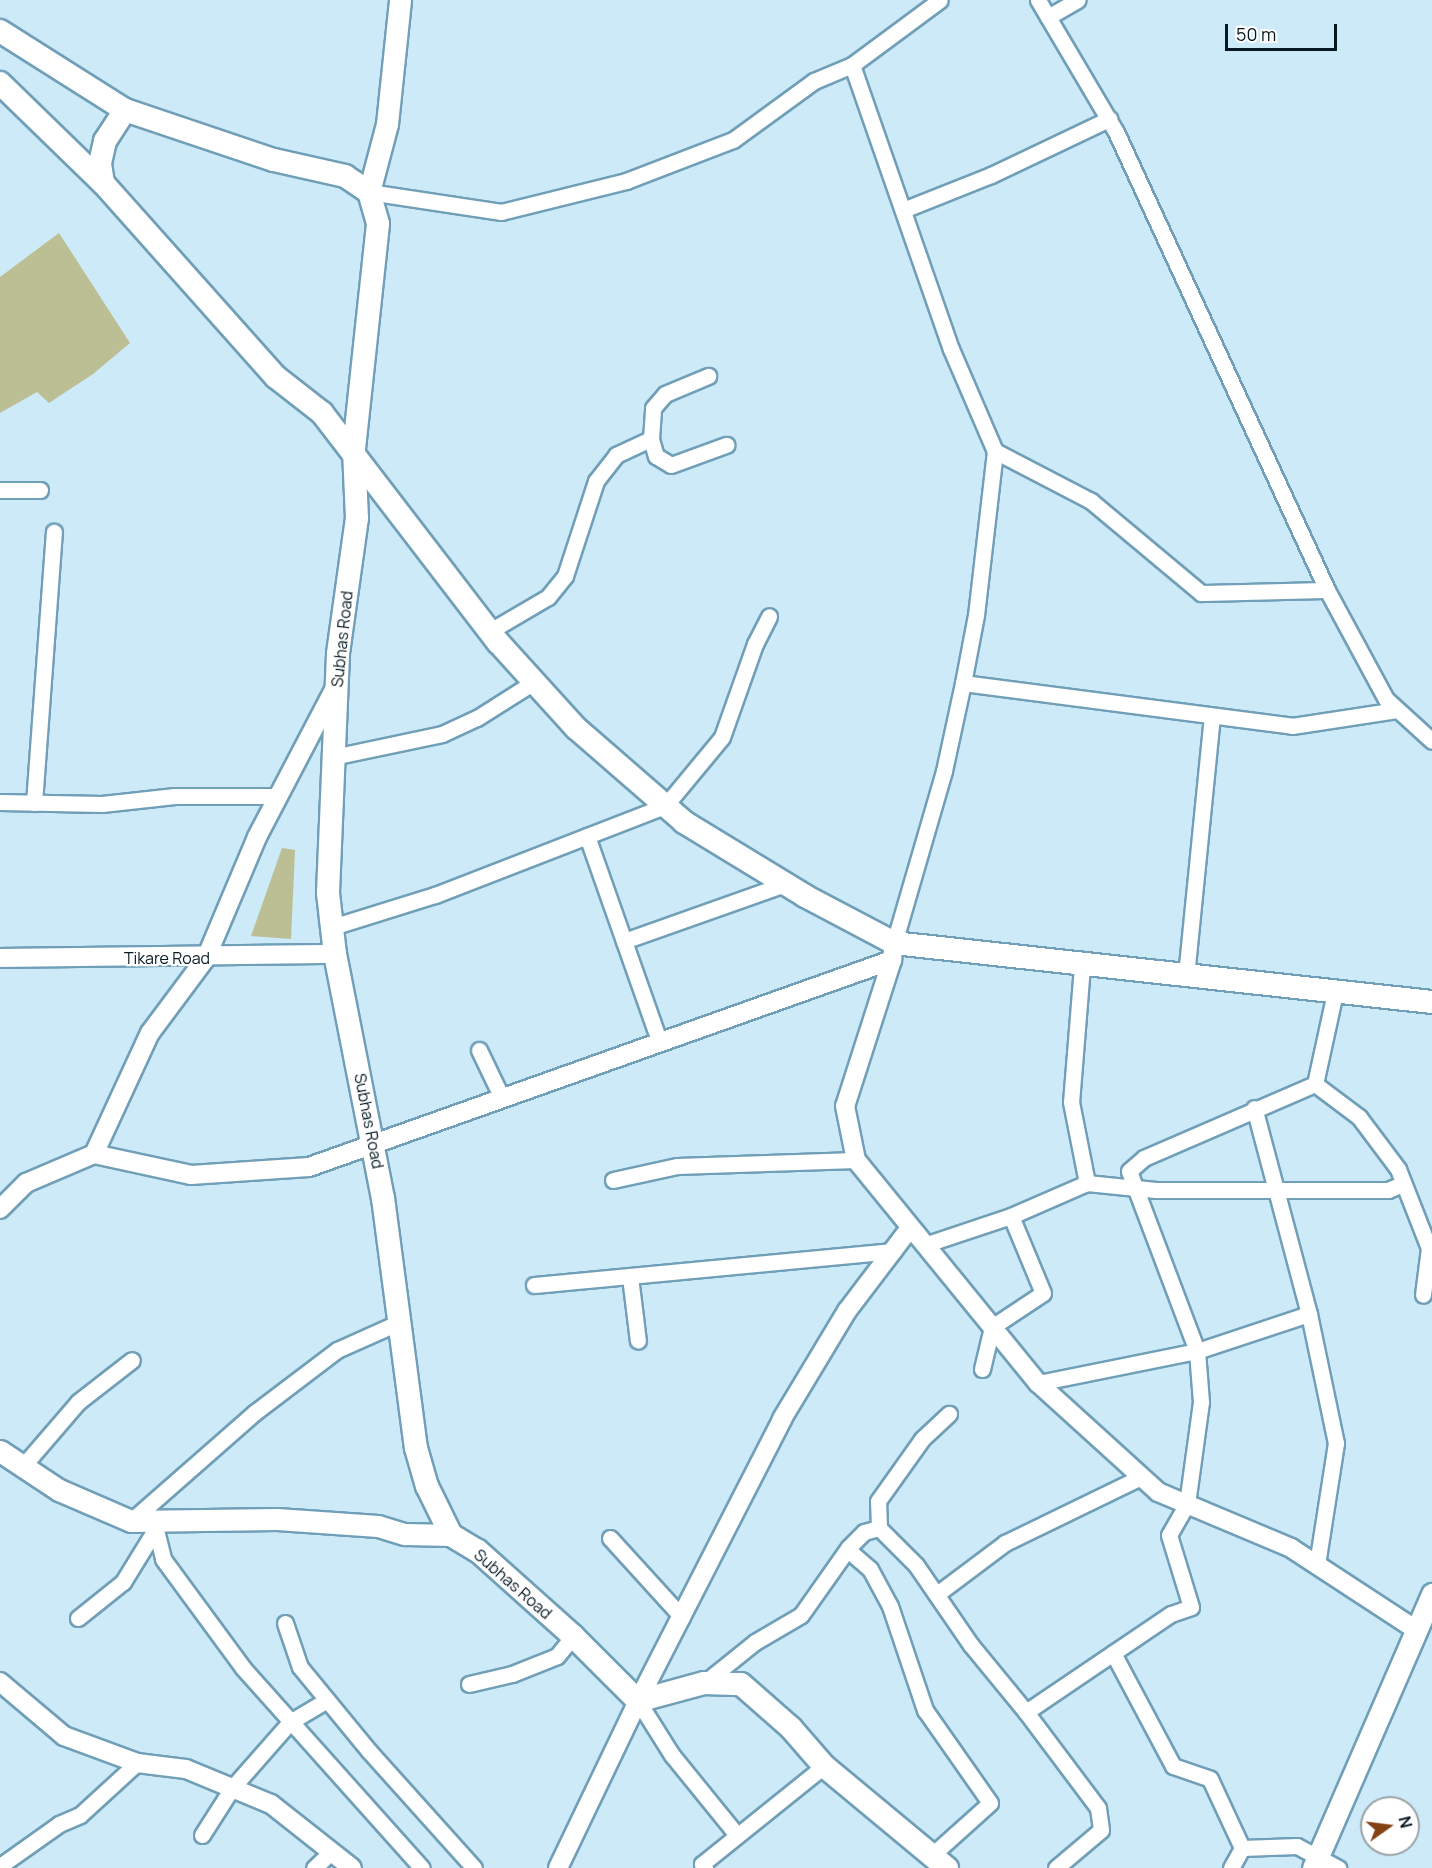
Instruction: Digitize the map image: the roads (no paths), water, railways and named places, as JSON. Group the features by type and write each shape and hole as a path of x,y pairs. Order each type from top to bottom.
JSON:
{"main road":[{"path":"0,31 125,110 274,160 345,176 369,192 387,124 400,0"},
{"path":"0,83 103,183 276,377 322,413 354,450 490,631 576,728 684,822 893,952 1082,966 1432,1002"},
{"path":"103,183 100,163 105,141 125,110"},
{"name":"Subhas Road","path":"369,192 378,224 354,450 357,518 336,685 328,893 335,954 373,1144 400,1322 416,1448 427,1486 451,1535 478,1551 573,1636 638,1701"},
{"path":"0,1451 59,1490 131,1521 154,1526 277,1520 378,1526 405,1534 451,1535"},
{"path":"1314,1863 1424,1630 1432,1594"},
{"path":"638,1701 704,1683 741,1684 791,1728 824,1766 939,1861"}],"street":[{"path":"369,192 501,212 626,181 733,140 814,81 852,65 940,0"},
{"path":"1038,0 1109,119 1327,590 1386,699 1432,741"},
{"path":"1048,17 1077,0"},
{"path":"852,65 951,349 995,452 976,615 944,771 893,952 845,1106 856,1160 1038,1383 1158,1492 1291,1548 1424,1630"},
{"path":"903,210 991,175 1109,119"},
{"path":"708,376 665,394 653,408 651,439 656,456 670,465 726,446"},
{"path":"490,631 548,597 565,576 596,481 616,455 651,439"},
{"path":"995,452 1091,501 1202,593 1327,590"},
{"path":"0,490 40,490"},
{"path":"34,803 54,531"},
{"path":"332,927 424,899 665,806 722,737 755,644 769,616"},
{"path":"333,757 442,734 477,718 534,682"},
{"path":"963,683 1292,726 1397,710"},
{"path":"94,1154 150,1033 206,958 279,796 336,685"},
{"path":"1186,976 1212,716"},
{"path":"0,802 279,796"},
{"path":"587,836 659,1041"},
{"path":"624,941 785,884"},
{"path":"0,1209 26,1183 94,1154 190,1175 309,1167 659,1041 893,952"},
{"name":"Tikare Road","path":"0,958 206,958 335,954"},
{"path":"1082,966 1071,1102 1087,1183"},
{"path":"1315,1084 1335,992"},
{"path":"479,1050 502,1098"},
{"path":"1026,1712 1171,1614 1191,1607 1169,1535 1187,1504 1201,1402 1197,1351 1129,1171 1144,1158 1254,1108 1315,1084"},
{"path":"1315,1084 1359,1117 1398,1170 1402,1184 1412,1196 1429,1248 1423,1295"},
{"path":"1254,1108 1309,1314 1336,1443 1317,1565"},
{"path":"613,1180 677,1166 856,1160"},
{"path":"924,1245 1011,1216 1087,1183 1136,1186 1156,1190 1276,1188 1388,1190 1402,1184"},
{"path":"982,1369 992,1327 1043,1293 1011,1216"},
{"path":"558,1868 638,1701 783,1419 847,1311 910,1228"},
{"path":"534,1285 893,1251"},
{"path":"630,1277 638,1341"},
{"path":"1038,1383 1197,1351 1309,1314"},
{"path":"131,1521 255,1413 337,1350 400,1322"},
{"path":"23,1466 78,1402 132,1360"},
{"path":"949,1414 922,1438 878,1501 879,1528 916,1564 971,1645 1026,1712 1098,1808 1101,1830 1056,1868"},
{"path":"937,1594 1005,1543 1141,1477"},
{"path":"78,1618 123,1582 154,1526"},
{"path":"154,1526 163,1558 186,1595 290,1722 422,1868"},
{"path":"704,1683 754,1642 801,1615 848,1550 864,1532 879,1528"},
{"path":"610,1538 682,1617"},
{"path":"848,1550 870,1569 890,1606 925,1710 990,1803 939,1861"},
{"path":"285,1623 300,1667 474,1868"},
{"path":"470,1684 512,1674 557,1656 573,1636"},
{"path":"1113,1653 1173,1767 1210,1779 1242,1848"},
{"path":"0,1682 64,1736 137,1763 186,1769 271,1804 352,1868"},
{"path":"202,1835 232,1788 290,1722 327,1700"},
{"path":"638,1701 672,1755 737,1835"},
{"path":"0,1866 59,1824 80,1815 137,1763"},
{"path":"705,1868 702,1864 824,1766"},
{"path":"1242,1848 1297,1846 1314,1863 1338,1868"},
{"path":"1231,1868 1242,1848"},
{"path":"314,1868 331,1852"}]}
